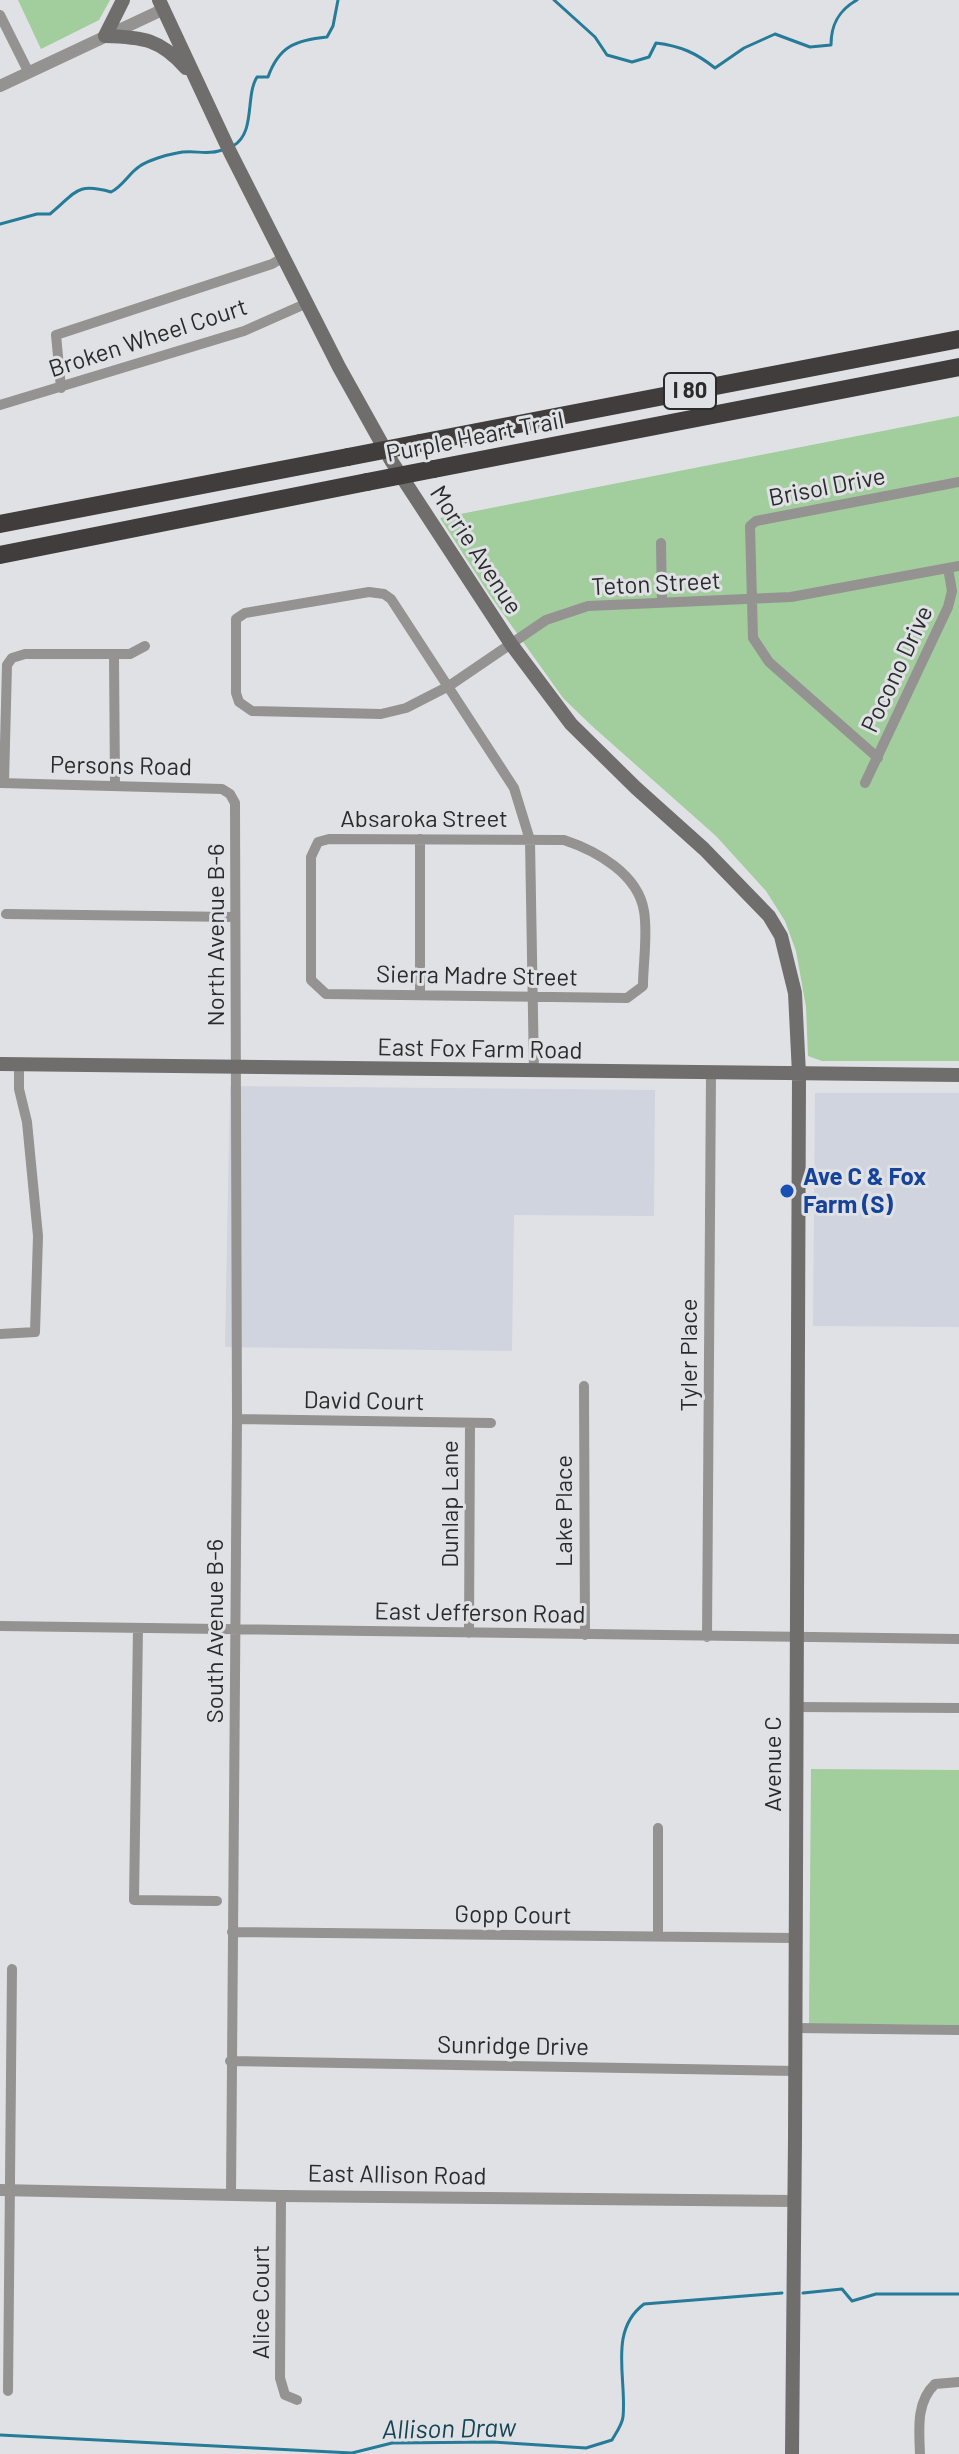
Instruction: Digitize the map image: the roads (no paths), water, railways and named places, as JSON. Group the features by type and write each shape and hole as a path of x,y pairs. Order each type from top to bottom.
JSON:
{"highway":[{"name":"Purple Heart Trail","path":"0,524 959,339"},
{"name":"Purple Heart Trail","path":"0,555 959,367"}],"main road":[{"path":"123,0 105,36 156,42 195,77"},
{"name":"Morrie Avenue","path":"161,5 305,304 392,462 511,644 571,724 704,849 769,916 781,936 795,993 799,1074"},
{"name":"East Fox Farm Road","path":"0,1064 959,1075"},
{"name":"Avenue C","path":"792,2454 799,1074"}],"street":[{"path":"0,86 105,36 161,5"},
{"path":"0,15 28,71"},
{"path":"61,388 56,335 272,264 282,258"},
{"name":"Broken Wheel Court","path":"0,405 244,331 305,304"},
{"name":"Brisol Drive","path":"878,758 761,652 753,638 750,526 756,521 959,482"},
{"path":"661,543 662,602"},
{"name":"Teton Street","path":"449,686 391,599 384,594 369,592 245,613 236,619 236,693 239,702 252,711 381,714 406,708 449,686 546,620 588,606 800,596 954,567"},
{"name":"Pocono Drive","path":"865,783 948,607 954,567"},
{"path":"2,783 7,665 12,658 25,654 130,654 145,646"},
{"path":"114,655 115,786"},
{"path":"449,686 514,788 530,840 534,1072"},
{"name":"Persons Road","path":"2,783 222,789 230,794 235,803"},
{"name":"North Avenue B-6","path":"235,803 236,1068"},
{"name":"Absaroka Street","path":"326,994 311,980 311,857 318,842 329,839 564,840 604,857 637,891 644,912 643,986 627,998"},
{"path":"420,839 420,995"},
{"path":"6,914 235,917"},
{"name":"Sierra Madre Street","path":"326,994 627,998"},
{"path":"0,1334 27,1335 35,1332 38,1236 27,1122 19,1089 19,1065"},
{"name":"South Avenue B-6","path":"231,2194 237,1419 236,1068"},
{"name":"Tyler Place","path":"707,1637 711,1074"},
{"name":"Lake Place","path":"584,1386 585,1635"},
{"name":"David Court","path":"237,1419 491,1423"},
{"name":"Dunlap Lane","path":"469,1633 470,1423"},
{"name":"East Jefferson Road","path":"0,1626 959,1639"},
{"path":"138,1628 134,1900 217,1901"},
{"path":"795,1707 959,1708"},
{"path":"658,1828 658,1936"},
{"name":"Gopp Court","path":"232,1932 794,1938"},
{"path":"8,2391 5,2190 12,1969"},
{"path":"795,2028 959,2030"},
{"name":"Sunridge Drive","path":"230,2061 795,2071"},
{"name":"East Allison Road","path":"5,2190 793,2201"},
{"name":"Alice Court","path":"281,2196 280,2378 285,2395 297,2400"},
{"path":"920,2454 923,2398 935,2384 959,2382"}],"waterway":[{"path":"233,146 245,132 257,77 268,77 278,58 290,46 327,37 333,26 338,0"},
{"path":"554,0 595,37 607,55 632,62 649,57 656,43 688,51 715,68 744,48 775,34 810,47 831,45 837,18 857,0"},
{"path":"0,224 37,214 50,214 71,195 83,189 111,192 140,166 158,158 183,152 222,150"},
{"name":"Allison Draw","path":"803,2293 842,2289 852,2301 876,2294 959,2294"},
{"name":"Allison Draw","path":"0,2435 352,2453 392,2443 493,2442 586,2448 612,2440 621,2423 624,2402 623,2341 633,2315 644,2304 782,2293"}],"place":[{"name":"Ave C & Fox Farm (S)","path":"787,1191"}]}
